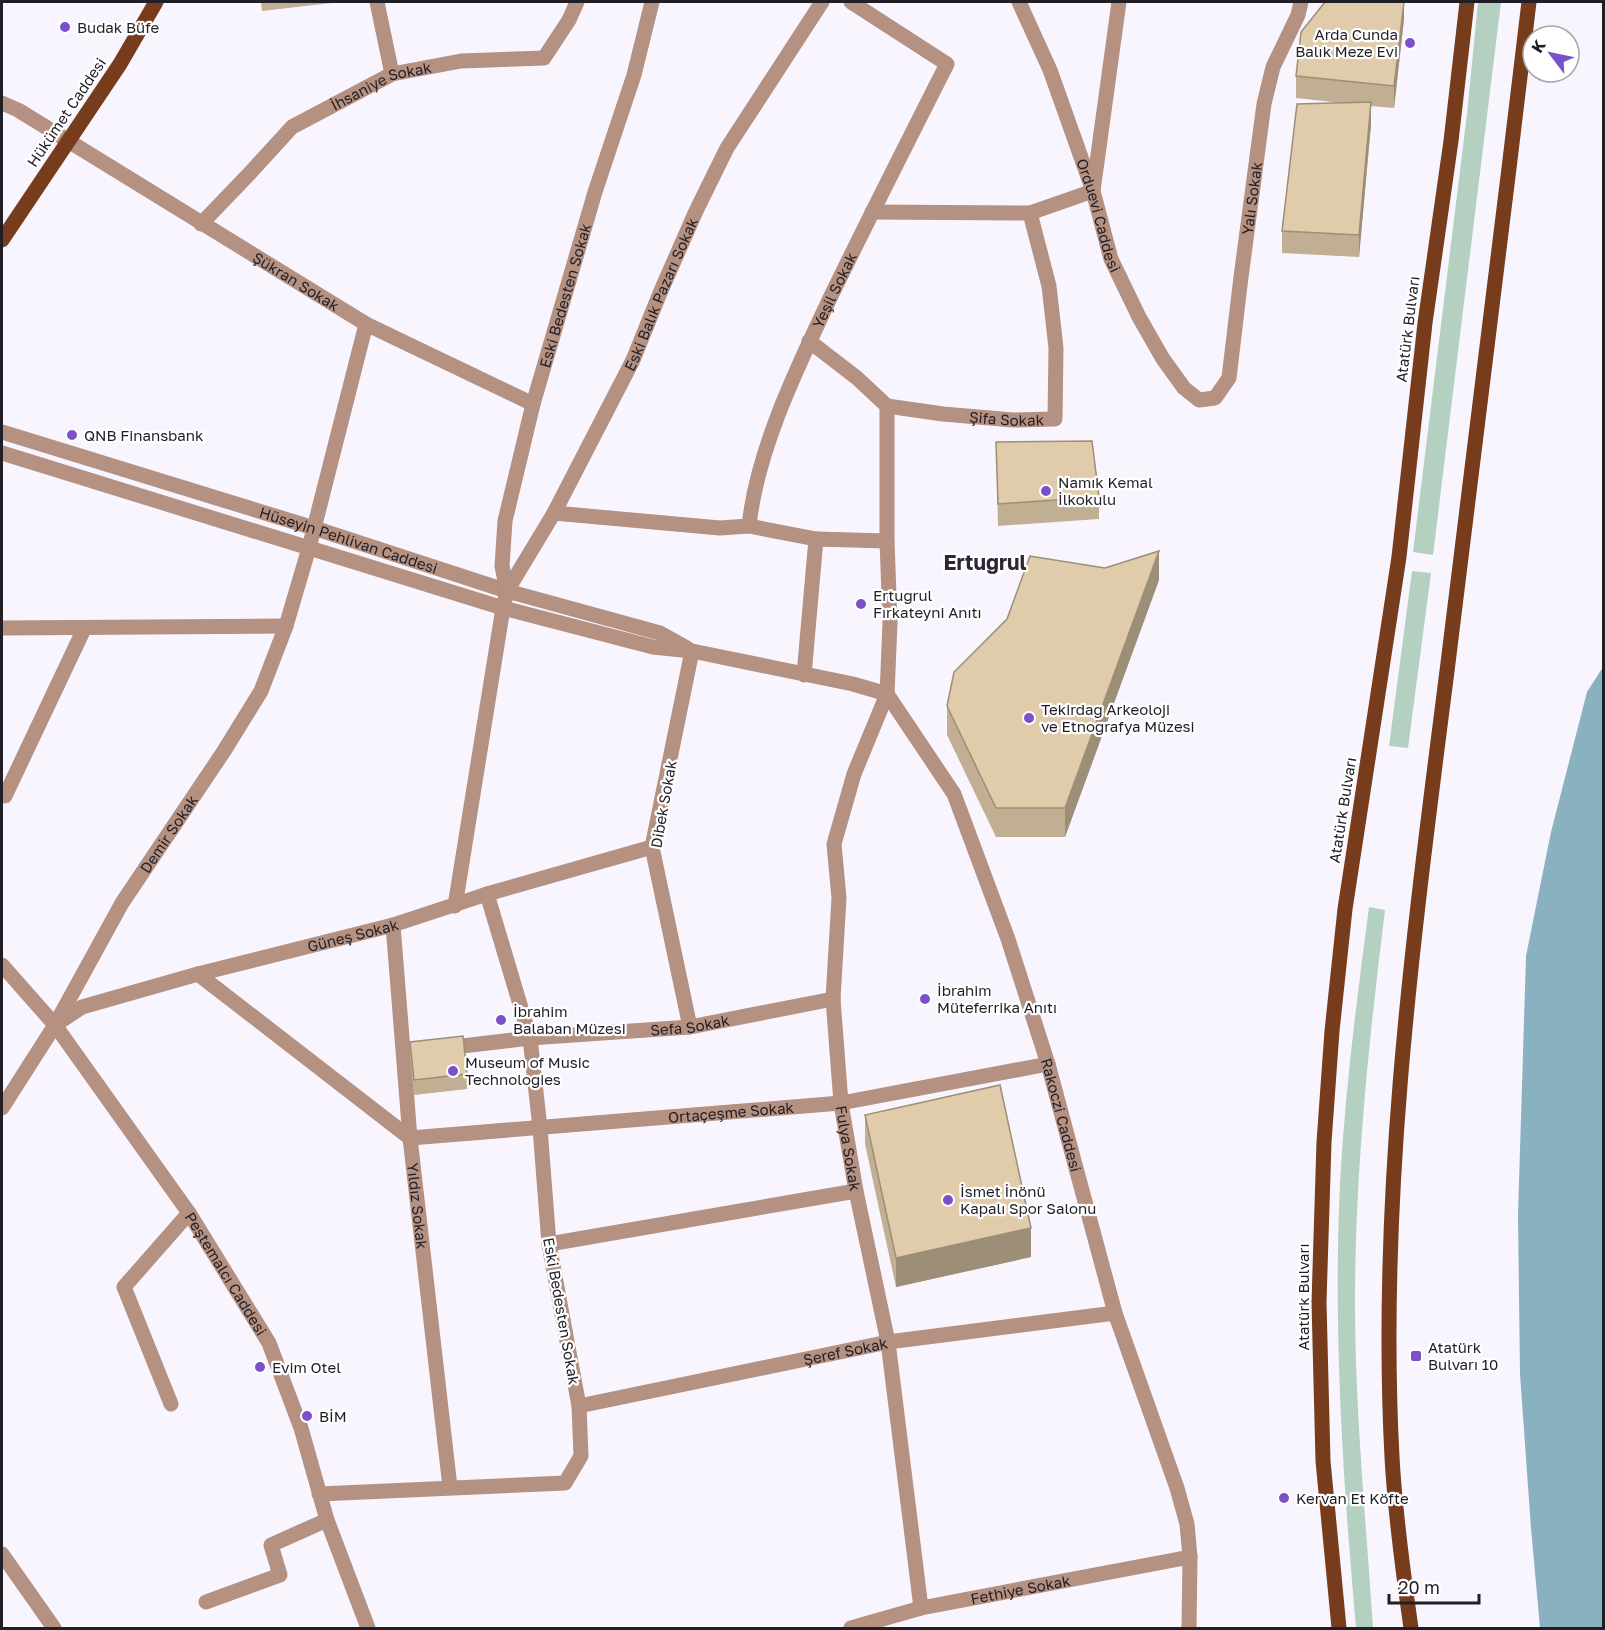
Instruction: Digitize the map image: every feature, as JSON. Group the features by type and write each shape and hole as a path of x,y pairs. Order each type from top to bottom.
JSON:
{"main road":[{"name":"Hükümet Caddesi","path":"2,240 120,64 156,2"},
{"name":"Atatürk Bulvarı","path":"1339,1629 1323,1461 1319,1302 1324,1142 1331,1042 1345,909 1399,557 1425,323 1451,141 1467,2"},
{"path":"1411,1629 1392,1458 1390,1233 1395,1163 1406,1020 1429,817 1529,2"}],"street":[{"path":"377,2 392,74"},
{"name":"İhsaniye Sokak","path":"201,224 292,126 392,74 461,62 544,58 569,20 577,2"},
{"name":"Eski Bedesten Sokak","path":"507,591 502,566 505,521 533,404 595,192 634,75 652,2"},
{"name":"Eski Balık Pazarı Sokak","path":"507,591 554,513 633,360 696,211 727,148 822,2"},
{"name":"Yeşil Sokak","path":"748,526 751,500 775,423 809,341 947,64 851,2"},
{"name":"Orduevi Caddesi","path":"1019,2 1050,70 1093,191 1111,259 1139,317 1163,359 1184,388 1199,400 1215,398"},
{"path":"872,212 1030,213 1093,191 1119,2"},
{"name":"Yalı Sokak","path":"1215,398 1229,378 1264,104 1273,67 1298,15 1301,2"},
{"name":"Şükran Sokak","path":"2,103 18,110 366,324 533,404"},
{"name":"Şifa Sokak","path":"887,406 1013,420 1054,418 1056,348 1049,286 1030,213"},
{"path":"314,528 366,324"},
{"path":"809,341 857,378 887,406"},
{"name":"Fulya Sokak","path":"887,406 887,541 890,623 887,693 854,774 834,844 839,898 832,999 841,1103 856,1191 888,1342 921,1608"},
{"name":"Hüseyin Pehlivan Caddesi","path":"2,432 314,528 507,591 660,633 692,651"},
{"name":"Hüseyin Pehlivan Caddesi","path":"2,453 503,608 653,647 692,651 887,693"},
{"path":"554,513 720,528 748,526 816,539 887,541"},
{"name":"Demir Sokak","path":"2,1108 55,1025 122,903 224,751 261,691 286,626 314,528"},
{"path":"804,675 816,539"},
{"path":"455,906 507,591"},
{"path":"2,628 286,626"},
{"path":"5,796 84,629"},
{"name":"Dibek Sokak","path":"690,1027 652,847 692,651"},
{"name":"Rakoczi Caddesi","path":"887,693 954,794 1005,930 1048,1064 1115,1313 1177,1488 1186,1524 1190,1557 1189,1629"},
{"name":"Güneş Sokak","path":"55,1025 82,1007 198,974 393,925 487,894 652,847"},
{"name":"Eski Bedesten Sokak","path":"319,1494 566,1483 581,1456 579,1406 549,1244 530,1038 487,894"},
{"name":"Yıldız Sokak","path":"393,925 415,1052 410,1138 450,1487"},
{"name":"Peştemalcı Caddesi","path":"2,965 55,1025 189,1213 269,1342 301,1428 327,1520 368,1629"},
{"path":"198,974 410,1138"},
{"name":"Sefa Sokak","path":"415,1052 530,1038 690,1027 832,999"},
{"name":"Ortaçeşme Sokak","path":"410,1138 841,1103 1048,1064"},
{"path":"549,1244 856,1191"},
{"path":"171,1404 124,1287 189,1213"},
{"name":"Şeref Sokak","path":"579,1406 888,1342 1115,1313"},
{"path":"206,1602 280,1575 272,1545 327,1520"},
{"path":"2,1554 54,1629"},
{"name":"Fethiye Sokak","path":"851,1629 868,1626 921,1608 1190,1557"}],"green space":[{"path":"1478,2 1501,2 1433,555 1413,552 1467,114"},
{"path":"1412,571 1431,573 1408,748 1389,746"},
{"path":"1369,907 1385,910 1364,1106 1357,1204 1355,1344 1373,1628 1356,1628 1340,1406 1338,1239 1345,1113"}],"water":[{"path":"1603,667 1603,1628 1540,1628 1520,1374 1518,1215 1526,956 1551,832 1587,692"}],"building":[{"path":"1325,2 1404,2 1394,86 1296,76 1301,32"},
{"path":"1371,102 1359,235 1282,231 1297,104"},
{"name":"Namık Kemal İlkokulu","path":"1092,441 1099,497 998,504 996,442"},
{"name":"Tekirdağ Arkeoloji ve Etnografya Müzesi","path":"1159,551 1065,808 996,808 947,706 954,672 1007,619 1030,556 1105,568"},
{"path":"463,1036 467,1074 414,1080 410,1042"},
{"name":"İsmet İnönü Kapalı Spor Salonu","path":"1000,1085 1031,1228 896,1258 865,1115"}],"place":[{"name":"Budak Büfe","path":"65,27"},
{"name":"Arda Cunda Balık Meze Evi","path":"1410,43"},
{"name":"QNB Finansbank","path":"72,435"},
{"name":"Namık Kemal İlkokulu","path":"1046,491"},
{"name":"Ertuğrul Fırkateyni Anıtı","path":"861,604"},
{"name":"Tekirdağ Arkeoloji ve Etnografya Müzesi","path":"1029,718"},
{"name":"İbrahim Müteferrika Anıtı","path":"925,999"},
{"name":"İbrahim Balaban Müzesi","path":"501,1020"},
{"name":"Museum of Music Technologies","path":"453,1071"},
{"name":"İsmet İnönü Kapalı Spor Salonu","path":"948,1200"},
{"name":"Atatürk Bulvarı 10","path":"1416,1356"},
{"name":"Evim Otel","path":"260,1367"},
{"name":"BİM","path":"307,1416"},
{"name":"Kervan Et Köfte","path":"1284,1498"}],"district":[{"name":"Ertuğrul","path":"985,562"}]}
